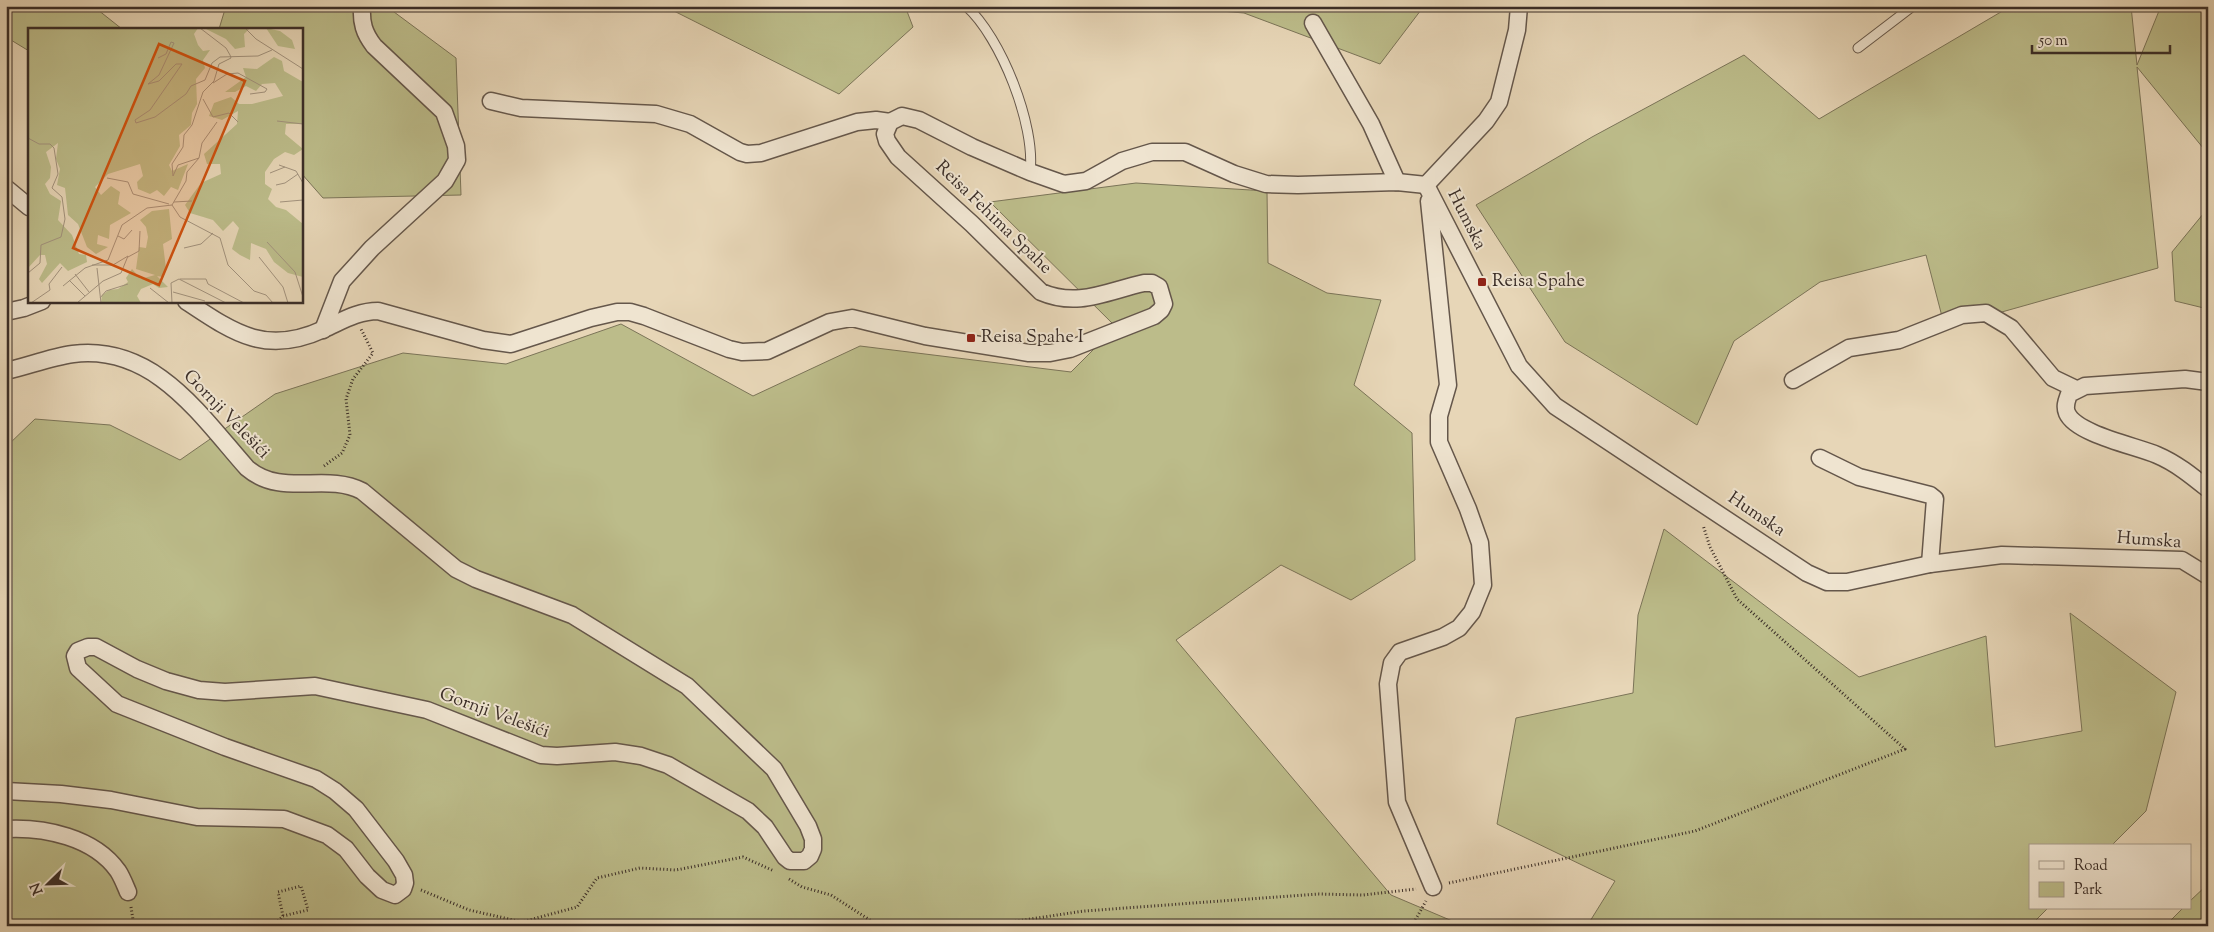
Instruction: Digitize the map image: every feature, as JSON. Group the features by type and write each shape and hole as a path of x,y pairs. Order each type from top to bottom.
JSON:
{"street":[{"path":"323,330 342,281 372,248 445,181 457,160 456,146 444,112 374,46 366,36 361,22 362,6"},
{"path":"1433,887 1397,802 1388,684 1392,663 1400,652 1443,637 1459,628 1472,612 1483,585 1480,543 1468,509 1439,442 1439,416 1448,384 1427,188 1486,121 1499,102 1513,47 1519,6"},
{"path":"1314,23 1371,124 1397,182"},
{"name":"Reisa Fehima Spahe","path":"491,101 513,107 540,110 656,114 690,124 747,154 761,153 857,122 876,120 890,122 902,116 919,120 972,147 1057,182 1072,183 1086,181 1122,161 1152,152 1185,152 1234,174 1266,184 1397,182 1427,188"},
{"name":"Reisa Fehima Spahe","path":"187,302 208,316 256,340 287,341 304,338 352,316 369,312 384,312 483,340 512,344 591,318 616,312 630,312 729,349 748,352 766,350 830,322 852,318 925,336 1029,353 1050,353 1070,349 1154,316 1161,310 1164,304 1163,296 1159,287 1152,283 1137,284 1080,300 1055,298 1041,292 972,224 898,157 887,141 885,134 890,122"},
{"path":"6,188 28,206"},
{"name":"Humska","path":"1427,188 1519,366 1555,406 1807,573 1827,582 1847,582 1930,564 2002,556 2182,560 2208,576"},
{"path":"6,312 39,302"},
{"path":"1793,380 1848,348 1899,340 1962,315 1986,313 2011,328 2053,378 2076,389"},
{"name":"Gornji Velešići","path":"6,371 72,354 92,353 111,355 133,362 155,372 173,386 254,473 268,481 344,485 362,490 456,568 476,579 572,615 687,686 774,769 808,826 813,849 810,856 804,861 790,861 785,857 764,827 748,811 668,766 641,756 615,752 557,756 541,755 418,708 315,686 225,692 199,690 166,681 137,669 102,649 88,647 78,651 75,656 78,668 117,704 225,747 316,779 336,790 356,809 390,853 404,875 405,883"},
{"path":"2208,382 2185,379 2084,386 2069,394 2066,404 2067,413 2081,427 2157,455 2188,473 2208,489"},
{"path":"1820,458 1859,477 1930,495 1934,499 1930,564"},
{"path":"6,791 61,794 111,800 197,817 284,819 311,827 327,835 346,849 367,876 382,890 395,895 403,888 405,883"},
{"path":"6,829 26,828 59,834 92,848 118,871 128,892"}],"lane":[{"path":"966,6 994,42 1009,72 1020,105 1029,144 1030,172"},
{"path":"1858,48 1913,6"}],"path":[{"path":"299,484 342,453 350,434 346,399 353,379 372,353 365,335 352,316"},
{"path":"984,926 1084,911 1318,894 1363,895 1433,887 1695,831 1905,749 1737,598 1710,547 1694,498"},
{"path":"405,883 469,910 522,922 577,907 597,878 640,868 676,870 743,857 783,875 802,888 831,895 878,926"},
{"path":"783,875 785,857"},
{"path":"273,926 283,916 308,910 301,886 278,892 283,916"},
{"path":"1412,926 1433,887"}],"green space":[{"path":"6,6 93,6 121,28 28,28 28,50 6,37"},
{"path":"226,6 386,6 456,58 461,195 323,198 302,174 302,28 219,28"},
{"path":"664,6 905,6 913,27 839,94"},
{"path":"1163,6 1424,6 1380,64 1244,13"},
{"path":"2011,6 2131,6 2137,65 2161,6 2208,6 2208,154 2137,67 2158,268 1945,328 1926,255 1820,282 1734,341 1697,425 1565,342 1476,205 1592,137 1744,55 1819,119"},
{"path":"1136,183 1267,191 1268,263 1327,293 1381,300 1354,385 1412,433 1415,560 1351,600 1281,565 1176,640 1391,895 1464,926 6,926 6,447 35,419 110,425 180,460 275,394 403,353 506,364 621,324 753,396 860,346 1071,372 1116,327 990,202"},
{"path":"2208,208 2208,309 2175,301 2172,252"},
{"path":"1664,529 1859,677 1986,636 1995,747 2082,731 2070,613 2176,692 2146,811 2113,844 2029,844 2029,910 2046,910 2030,926 1587,926 1615,881 1497,824 1516,718 1633,693 1638,615"},
{"path":"2208,884 2208,926 2165,926 2181,910 2192,910 2192,899"}],"place":[{"name":"Reisa Spahe","path":"1482,282"},
{"name":"Reisa Spahe I","path":"971,338"}]}
